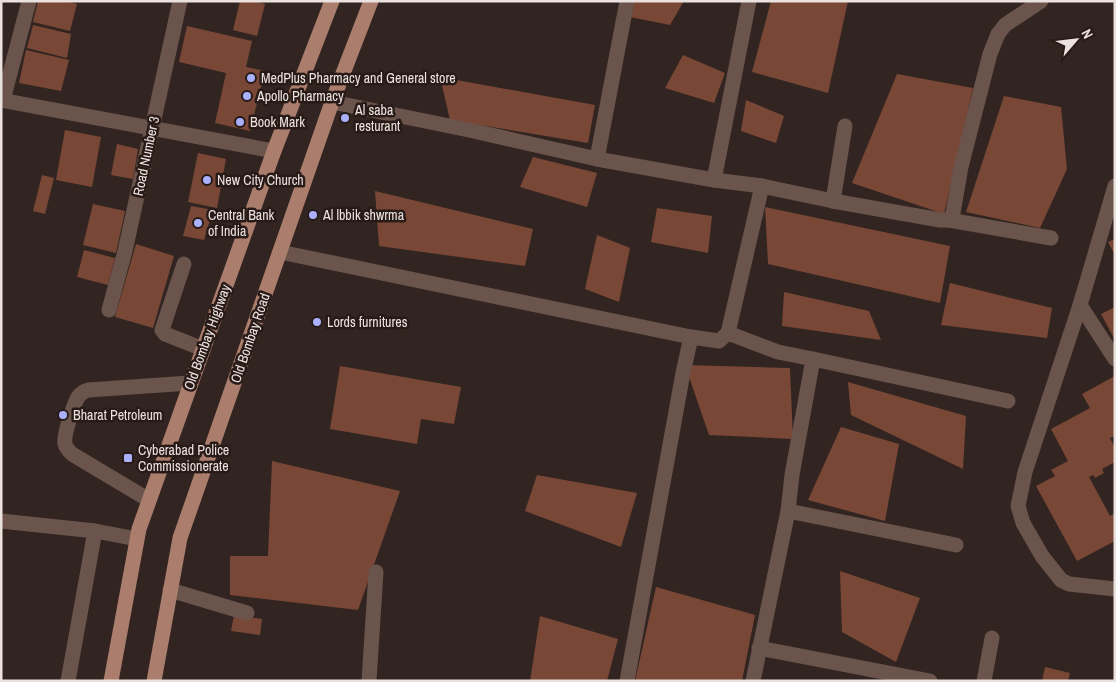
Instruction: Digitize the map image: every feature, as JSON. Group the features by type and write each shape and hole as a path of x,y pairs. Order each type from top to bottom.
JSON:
{"main road":[{"name":"Old Bombay Highway","path":"111,681 137,539 149,500 274,151 332,1"},
{"name":"Old Bombay Road","path":"154,681 180,538 332,102 371,1"}],"street":[{"path":"28,1 2,100 274,151"},
{"name":"Road Number 3","path":"109,310 126,251 180,1"},
{"path":"597,159 627,1"},
{"path":"714,180 749,1"},
{"path":"949,220 954,213 966,148 990,54 998,34 1005,25 1041,1"},
{"path":"332,102 597,159 714,180 762,186 833,201 1051,238"},
{"path":"833,201 845,126"},
{"path":"280,252 691,337 719,341 728,333 762,186"},
{"path":"1115,186 1080,305 1025,472 1018,506 1023,523 1042,556 1061,580 1069,584 1115,589"},
{"path":"184,264 162,330 165,334 203,349"},
{"path":"1080,305 1115,359"},
{"path":"728,333 778,352 1008,401"},
{"path":"627,681 691,337"},
{"path":"752,681 788,511 792,475 813,359"},
{"path":"149,500 68,450 64,438 76,402 82,392 88,390 190,383"},
{"path":"788,511 956,545"},
{"path":"1,521 95,531 137,539"},
{"path":"68,681 95,531"},
{"path":"369,681 376,572"},
{"path":"170,590 248,613"},
{"path":"984,681 992,638"},
{"path":"759,648 930,681"}],"building":[{"path":"38,1 65,1 77,4 70,31 33,22"},
{"path":"240,1 255,1 265,4 257,36 233,30"},
{"path":"629,1 684,1 670,25 625,16"},
{"path":"771,1 848,1 828,93 752,72"},
{"path":"33,25 71,34 67,58 27,48"},
{"path":"187,26 252,41 246,67 265,71 250,131 215,123 226,73 179,62"},
{"path":"26,50 69,60 61,91 19,83"},
{"path":"683,55 725,73 714,103 665,88"},
{"path":"897,74 973,88 944,214 852,183"},
{"path":"440,77 595,105 588,143 450,120"},
{"path":"1004,96 1061,107 1067,169 1040,228 966,212"},
{"path":"746,100 784,116 776,143 741,131"},
{"path":"65,130 101,137 92,187 56,180"},
{"path":"117,144 138,149 133,179 111,175"},
{"name":"New City Church","path":"198,153 226,159 217,208 188,202"},
{"path":"533,157 597,173 587,207 520,187"},
{"path":"42,175 54,178 45,214 33,211"},
{"path":"375,191 533,229 525,266 379,246"},
{"path":"93,204 125,211 116,253 83,245"},
{"name":"Central Bank of India","path":"191,206 213,210 204,240 183,236"},
{"path":"765,207 950,246 940,303 768,264"},
{"path":"657,208 712,216 708,253 651,242"},
{"path":"597,235 630,248 619,302 585,289"},
{"path":"1115,239 1115,255 1108,242"},
{"path":"136,244 174,256 153,328 115,317"},
{"path":"84,250 115,258 108,285 77,277"},
{"path":"950,283 1052,308 1047,338 941,325"},
{"path":"784,292 869,311 881,340 782,326"},
{"path":"1115,307 1115,340 1101,314"},
{"path":"685,365 790,368 793,439 709,435"},
{"path":"340,366 461,387 454,424 421,419 417,444 330,429"},
{"path":"1115,376 1115,436 1110,438 1115,448 1115,462 1102,469 1104,473 1095,478 1093,475 1089,477 1110,516 1115,513 1115,541 1077,561 1036,486 1055,476 1051,470 1068,461 1051,429 1090,408 1082,394"},
{"path":"848,382 966,416 963,469 851,415"},
{"path":"841,427 899,444 885,521 808,500"},
{"path":"272,461 400,491 358,610 230,595 230,556 268,556"},
{"path":"537,475 637,493 621,547 525,511"},
{"path":"840,571 920,598 896,662 842,632"},
{"path":"656,587 755,615 742,681 635,681"},
{"path":"234,615 262,619 260,635 231,631"},
{"path":"540,616 618,639 607,681 530,681"},
{"path":"1045,667 1070,673 1068,681 1042,681"}],"place":[{"name":"MedPlus Pharmacy and General store","path":"251,78"},
{"name":"Apollo Pharmacy","path":"247,96"},
{"name":"Al saba resturant","path":"345,118"},
{"name":"Book Mark","path":"240,122"},
{"name":"New City Church","path":"207,180"},
{"name":"Al lbbik shwrma","path":"313,215"},
{"name":"Central Bank of India","path":"198,223"},
{"name":"Lords furnitures","path":"317,322"},
{"name":"Bharat Petroleum","path":"63,415"},
{"name":"Cyberabad Police Commissionerate","path":"128,458"}]}
